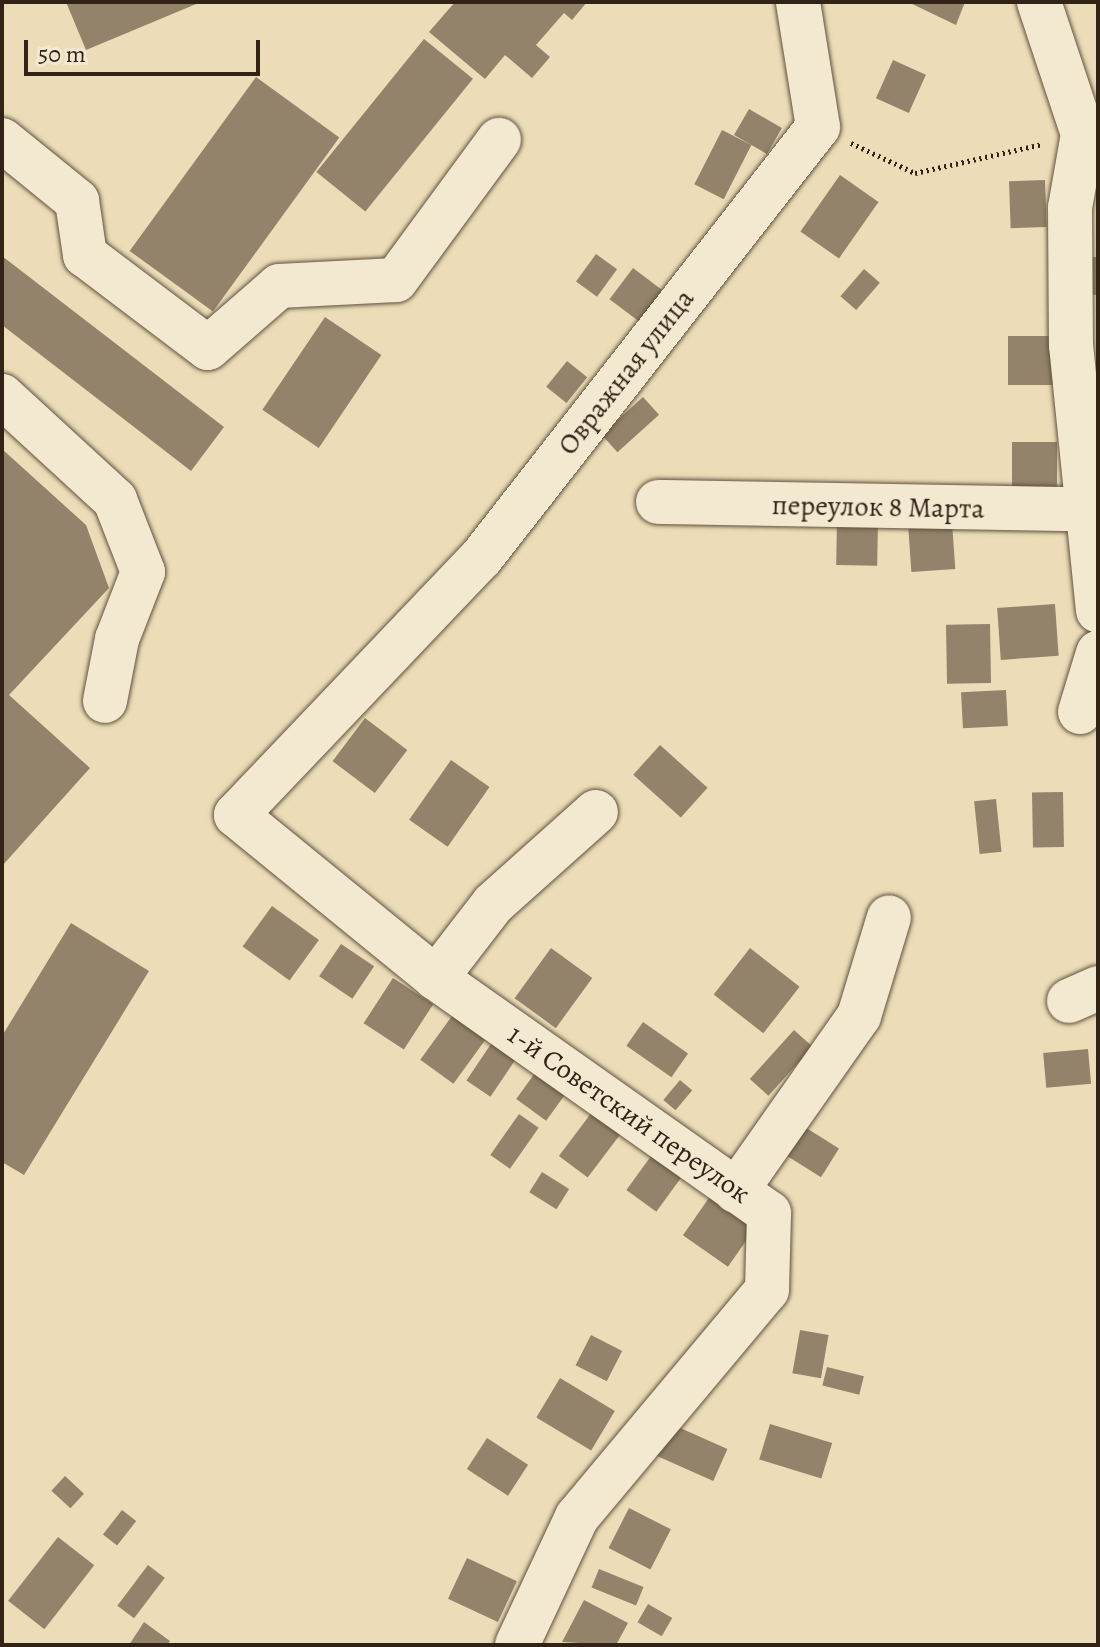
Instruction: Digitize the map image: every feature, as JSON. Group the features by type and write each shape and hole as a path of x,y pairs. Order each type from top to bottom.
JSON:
{"street":[{"path":"798,2 818,127"},
{"path":"1039,2 1083,134 1070,208 1071,345 1095,510 1098,611"},
{"name":"Овражная улица","path":"236,815 481,558 818,127"},
{"path":"2,140 77,201 85,255 208,348 279,286 396,280 499,140"},
{"path":"2,396 115,500 143,572 117,639 105,701"},
{"name":"переулок 8 Марта","path":"658,502 1095,510"},
{"path":"1080,712 1098,653"},
{"path":"436,978 493,904 596,812"},
{"name":"1-й Советский переулок","path":"236,815 436,978 769,1213 767,1290 577,1517 517,1645"},
{"path":"736,1191 859,1016 889,917"}],"path":[{"path":"818,127 915,173 1083,134"}],"building":[{"path":"66,2 201,2 86,50"},
{"path":"455,2 587,2 572,20 564,13 536,45 550,57 532,78 505,55 485,79 429,32"},
{"path":"908,2 965,2 956,25"},
{"path":"424,39 473,79 365,212 316,172"},
{"path":"893,60 926,75 909,113 876,98"},
{"path":"256,77 339,138 213,311 130,251"},
{"path":"749,109 782,128 767,154 734,135"},
{"path":"722,130 751,145 724,199 694,184"},
{"path":"840,175 879,202 839,258 800,232"},
{"path":"1045,180 1047,227 1011,228 1009,181"},
{"path":"596,254 617,269 597,297 576,282"},
{"path":"2,256 224,427 191,471 2,325"},
{"path":"1088,257 1098,257 1098,295 1088,295"},
{"path":"633,268 667,294 644,325 610,299"},
{"path":"864,269 880,283 856,310 840,296"},
{"path":"325,317 381,355 319,448 262,410"},
{"path":"1008,336 1055,336 1055,385 1008,385"},
{"path":"567,361 587,377 566,403 546,387"},
{"path":"643,397 659,415 617,452 601,434"},
{"path":"1012,442 1057,442 1057,495 1012,495"},
{"path":"2,449 86,525 109,588 9,695 90,768 2,866"},
{"path":"837,519 878,520 877,566 836,565"},
{"path":"952,522 955,569 911,572 908,525"},
{"path":"1055,604 1059,656 1001,660 997,608"},
{"path":"990,624 991,683 947,684 946,625"},
{"path":"1006,690 1008,726 963,728 961,692"},
{"path":"365,718 407,750 375,793 333,761"},
{"path":"660,745 708,788 681,818 633,775"},
{"path":"451,760 490,787 448,847 409,820"},
{"path":"1063,792 1064,847 1033,848 1032,793"},
{"path":"996,799 1002,852 980,854 974,801"},
{"path":"272,906 319,940 290,981 243,946"},
{"path":"71,923 149,971 24,1175 2,1162 2,1036"},
{"path":"341,944 374,966 352,999 319,976"},
{"path":"551,948 592,978 556,1028 515,998"},
{"path":"750,948 800,987 763,1033 714,994"},
{"path":"393,978 433,1004 404,1049 364,1023"},
{"path":"452,1016 485,1040 453,1084 420,1060"},
{"path":"643,1022 688,1054 671,1077 626,1046"},
{"path":"794,1030 813,1047 768,1096 750,1079"},
{"path":"491,1044 515,1060 490,1097 466,1080"},
{"path":"1088,1049 1091,1084 1046,1088 1043,1053"},
{"path":"535,1073 565,1095 546,1121 516,1099"},
{"path":"680,1080 692,1090 676,1110 663,1100"},
{"path":"592,1112 621,1134 588,1178 559,1156"},
{"path":"519,1114 539,1128 510,1169 490,1155"},
{"path":"800,1124 839,1148 821,1177 782,1153"},
{"path":"654,1152 684,1174 656,1212 626,1190"},
{"path":"542,1172 569,1189 556,1209 529,1192"},
{"path":"711,1195 756,1227 728,1267 683,1235"},
{"path":"800,1330 829,1335 821,1378 792,1373"},
{"path":"591,1335 622,1351 607,1381 576,1365"},
{"path":"827,1367 864,1376 859,1395 822,1385"},
{"path":"560,1378 615,1411 591,1450 536,1417"},
{"path":"669,1423 727,1449 713,1481 655,1455"},
{"path":"770,1424 832,1443 821,1478 759,1459"},
{"path":"487,1438 528,1465 508,1496 467,1469"},
{"path":"65,1476 84,1494 70,1508 51,1491"},
{"path":"629,1508 671,1529 650,1569 609,1548"},
{"path":"122,1510 136,1521 117,1546 103,1534"},
{"path":"58,1537 94,1565 44,1629 8,1601"},
{"path":"467,1558 517,1581 498,1622 448,1599"},
{"path":"148,1565 165,1578 134,1618 117,1606"},
{"path":"599,1569 644,1587 636,1606 592,1588"},
{"path":"584,1600 628,1623 616,1645 562,1642"},
{"path":"648,1604 672,1618 662,1636 638,1622"},
{"path":"144,1622 170,1641 167,1645 129,1645"}]}
